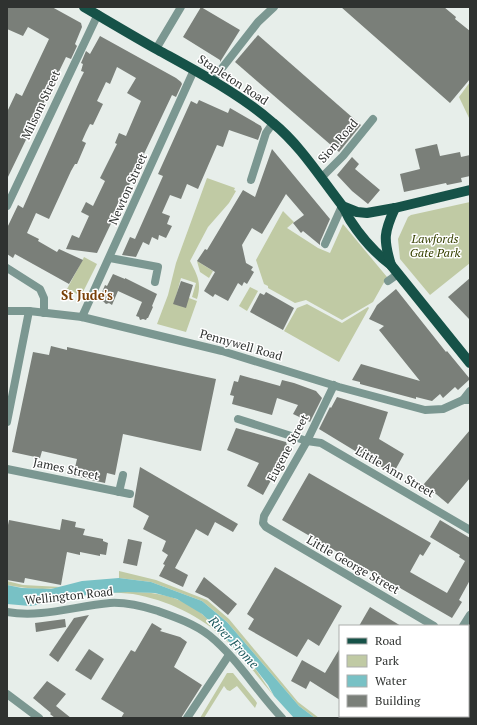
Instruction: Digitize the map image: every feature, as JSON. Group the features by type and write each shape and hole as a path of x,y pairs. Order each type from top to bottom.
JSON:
{"main road":[{"name":"Stapleton Road","path":"84,7 236,95 273,123 293,143 321,178 362,236 378,255 391,265"},
{"path":"342,206 357,212 367,213 395,208 470,190"},
{"path":"395,208 387,226 385,239 391,265 470,363"}],"street":[{"path":"156,49 181,7"},
{"path":"212,81 258,22 274,7"},
{"name":"Milsom Street","path":"7,206 98,14"},
{"name":"Newton Street","path":"82,317 194,70"},
{"name":"Sion Road","path":"321,178 343,156 373,119"},
{"path":"251,180 266,133 273,123"},
{"path":"325,244 342,206"},
{"path":"110,258 158,267 155,282"},
{"path":"7,268 40,289 44,298 44,313"},
{"path":"388,281 398,274"},
{"name":"Pennywell Road","path":"7,311 82,317 222,351 334,385 426,410 443,409 467,400 470,391"},
{"path":"7,422 29,312"},
{"name":"Eugene Street","path":"263,522 264,516 306,441 334,385"},
{"name":"Little Ann Street","path":"238,419 306,441 321,443 470,530"},
{"name":"James Street","path":"7,469 130,494"},
{"path":"120,492 123,475"},
{"name":"Little George Street","path":"263,522 266,527 432,625"},
{"name":"Wellington Road","path":"7,612 37,614 109,603 118,603 136,605 165,613 191,624 208,635 229,655 282,718"},
{"path":"464,625 470,615"},
{"path":"187,718 229,655"},
{"path":"7,695 40,718"}],"green space":[{"path":"470,82 470,120 459,97"},
{"path":"207,178 235,188 234,190 236,191 229,203 208,227 190,261 199,283 197,299 192,297 196,283 181,278 174,304 189,298 197,301 186,332 157,324 168,295 176,263"},
{"name":"Lawfords Gate Park","path":"470,202 470,263 430,295 400,259 398,239 408,217 411,215"},
{"path":"283,211 294,222 287,228 318,248 330,253 343,224 387,277 373,302 342,320 306,300 295,303 268,288 268,286 264,284 256,260"},
{"path":"84,257 97,264 81,296 67,289"},
{"path":"197,261 213,271 209,278 200,272"},
{"path":"250,287 258,291 247,311 239,306"},
{"path":"307,304 342,323 368,307 369,308 339,362 284,331 297,308"},
{"path":"119,571 156,580 207,600 229,619 298,702 319,718 315,718 299,706 227,622 202,601 151,582 119,578"},
{"path":"7,581 23,585 61,587 48,589 27,588 7,585"},
{"path":"109,592 146,592 158,594 192,606 215,626 235,649 251,663 274,696 226,640 195,616 158,600 133,594"},
{"path":"227,673 233,673 255,700 257,703 255,708 237,686 230,691 224,686 204,718 200,718"}],"water":[{"name":"River Frome","path":"119,578 151,582 202,601 227,622 299,706 315,718 294,718 274,696 268,685 251,663 236,650 217,628 202,614 177,599 155,593 128,592 90,594 68,600 30,606 7,604 7,585 22,588 51,589 82,581"}],"building":[{"path":"7,7 52,7 81,23 82,27 75,44 77,46 71,59 66,57 7,179 7,112 16,93 22,96 49,39 28,27 23,36 7,29"},
{"path":"201,7 240,30 220,62 220,60 183,37"},
{"path":"341,7 444,7 456,17 455,19 470,31 470,79 450,103"},
{"path":"258,35 361,125 339,152 235,62"},
{"path":"100,36 176,78 182,84 176,97 172,95 97,253 66,249 72,235 79,238 89,216 81,212 86,202 93,206 105,181 100,178 117,144 115,143 119,133 126,136 141,101 127,93 136,78 117,67 110,84 106,82 97,101 103,104 93,125 90,124 86,132 82,141 86,143 77,164 75,164 71,171 49,219 36,213 27,233 39,239 38,241 57,252 59,249 83,260 69,284 15,254 13,258 7,254 7,228 18,205 23,208 84,72 81,71 83,64 81,63 86,51 90,54"},
{"path":"199,100 228,113 230,108 261,126 262,129 258,140 229,130 223,147 217,145 198,189 187,184 181,199 170,195 162,213 170,216 167,224 172,226 166,238 159,235 158,240 152,237 149,245 143,242 136,257 122,255 130,237 135,239 163,176 158,174 191,101 197,104"},
{"path":"437,144 440,156 460,152 461,157 470,155 470,176 461,178 462,182 447,185 446,183 404,192 400,174 420,169 415,149"},
{"path":"272,149 330,219 320,245 303,231 301,233 293,223 304,215 286,194 262,234 252,228 242,245 246,263 253,267 251,270 254,272 247,284 244,282 242,286 238,283 228,301 215,294 213,297 204,291 215,272 197,261 205,249 207,250 243,190 255,197"},
{"path":"352,157 359,164 355,169 380,190 368,204 352,191 337,175"},
{"path":"113,274 125,278 157,294 152,306 153,307 146,320 140,320 139,317 136,316 142,302 118,291 112,305 109,303 106,304 101,300 102,298 100,297 105,285 107,286"},
{"path":"470,278 470,320 448,297"},
{"path":"181,281 193,285 186,308 173,304"},
{"path":"396,289 446,352 447,351 470,379 458,390 455,387 443,398 440,394 432,401 416,397 416,399 360,384 360,382 352,380 361,364 420,381 379,330 384,326 369,319 377,305"},
{"path":"266,292 294,308 283,330 250,312 260,293 264,295"},
{"path":"51,346 67,350 67,347 216,379 201,451 123,434 115,475 107,473 105,483 73,476 77,459 42,451 40,458 12,452 33,352 49,355"},
{"path":"240,375 280,386 282,380 294,383 316,391 322,398 310,422 293,414 298,405 277,398 272,415 232,404 234,396 230,395 234,381 238,382"},
{"path":"337,397 388,412 379,439 404,454 393,474 319,429"},
{"path":"236,428 286,442 288,449 263,495 247,486 259,463 227,450"},
{"path":"470,430 470,478 448,504 430,489 418,491"},
{"path":"140,467 238,524 233,532 215,522 208,536 196,529 175,568 188,575 183,587 159,576 168,555 162,551 166,541 143,529 149,516 133,507"},
{"path":"309,473 431,543 423,556 420,554 410,572 447,593 465,561 459,557 460,555 430,537 440,520 470,538 470,580 459,600 462,602 452,618 282,520"},
{"path":"62,519 76,522 75,527 85,529 83,535 103,539 103,541 108,543 106,555 100,554 100,556 80,552 80,555 67,552 61,585 25,578 24,583 7,580 7,530 9,520 60,530"},
{"path":"128,539 142,542 137,566 123,563"},
{"path":"275,567 342,606 319,646 308,639 297,657 248,629 254,619 247,614"},
{"path":"204,577 237,604 228,615 208,598 195,592"},
{"path":"370,607 399,625 360,625"},
{"path":"89,615 58,662 49,655 74,618"},
{"path":"65,619 66,627 36,632 35,623"},
{"path":"152,623 162,629 160,631 180,637 187,642 174,667 202,685 181,718 121,718 124,713 101,699 131,650 135,652"},
{"path":"89,649 104,659 91,680 75,670"},
{"path":"339,650 339,699 310,681 306,689 291,681 302,660 325,673"},
{"path":"47,681 66,694 56,706 71,718 55,718 33,698"}],"district":[{"name":"St Jude's","path":"87,295"}]}
